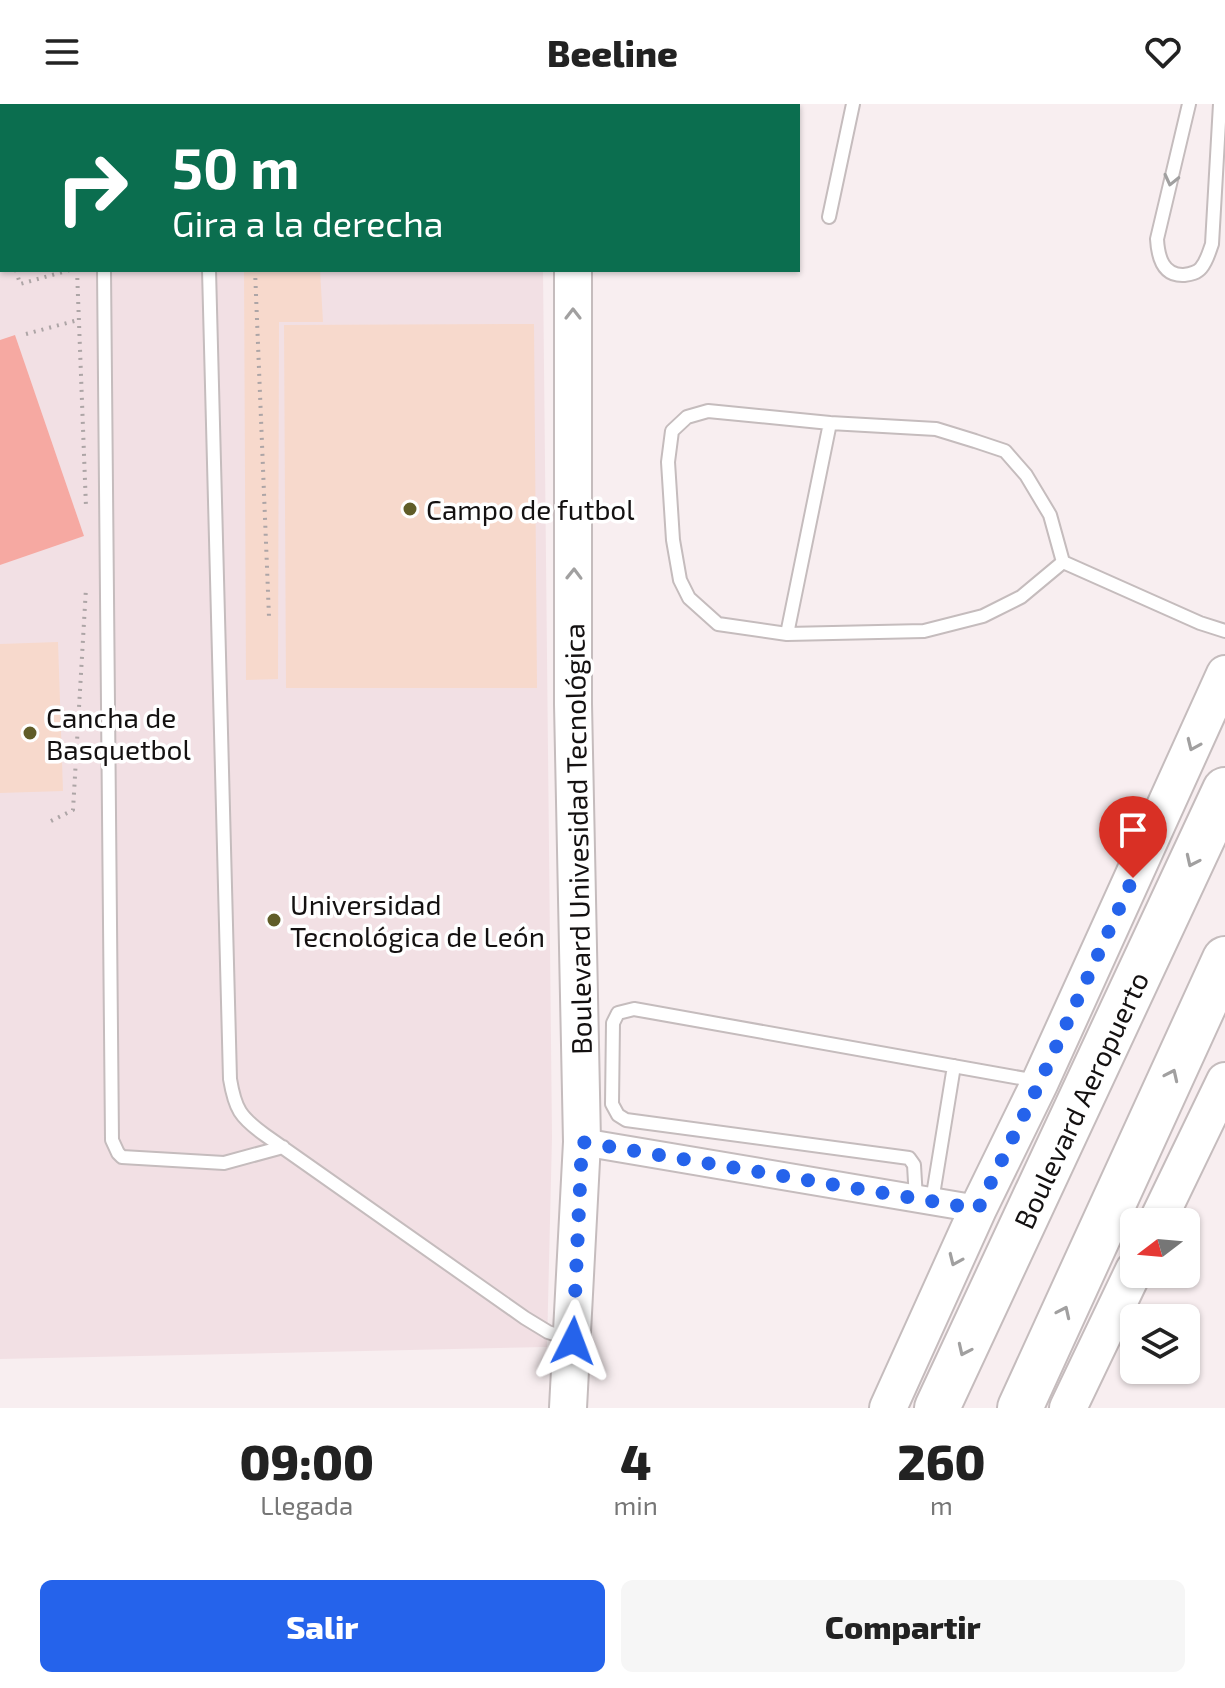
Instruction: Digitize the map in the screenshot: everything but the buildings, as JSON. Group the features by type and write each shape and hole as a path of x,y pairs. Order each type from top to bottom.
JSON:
{"highway":[{"name":"Boulevard Aeropuerto","path":"937,1408 1225,790"},
{"path":"1020,1408 1225,959"}],"street":[{"name":"Boulevard Univesidad Tecnológica","path":"568,1408 582,1142 573,704 573,272"},
{"name":"Boulevard Aeropuerto","path":"888,1408 1225,674"},
{"path":"1164,1208 1225,1081"},
{"path":"582,1142 978,1209"},
{"path":"1068,1408 1125,1288"}],"lane":[{"path":"829,217 853,104"},
{"path":"1189,104 1157,239 1158,252 1165,267 1172,274 1181,275 1197,272 1204,265 1212,244 1220,104"},
{"path":"104,272 112,1140 122,1157 224,1163 283,1147"},
{"path":"209,272 233,1101 250,1124 525,1318 548,1332 573,1341"},
{"path":"708,411 936,429 1005,451 1026,475 1050,515 1063,562 1021,597 983,616 924,631 787,634 718,624 704,614 684,589 673,540 668,462 672,431 687,417 708,411"},
{"path":"787,634 830,423"},
{"path":"1063,562 1200,623 1225,631"},
{"path":"924,1200 909,1158 626,1120 618,1115 612,1104 613,1023 618,1013 634,1009 1040,1082"},
{"path":"924,1200 954,1066"}],"path":[{"path":"17,272 20,284 63,272"},
{"path":"77,272 86,508"},
{"path":"255,272 269,617"},
{"path":"26,334 78,320"},
{"path":"51,821 73,810 87,576"}],"shaded area":[{"name":"Universidad Tecnológica de León","path":"0,272 543,272 552,1137 547,1347 0,1359"},
{"path":"244,272 320,272 323,322 279,322 278,679 246,680"},
{"name":"Campo de futbol","path":"534,324 537,688 286,688 284,325"},
{"name":"Cancha de Basquetbol","path":"58,642 63,791 0,793 0,644"}],"place":[{"name":"Campo de futbol","path":"410,509"},
{"name":"Cancha de Basquetbol","path":"30,733"},
{"name":"Universidad Tecnológica de León","path":"274,920"}],"route":[{"path":"573,1341 582,1142 978,1209 1133,878"}]}
